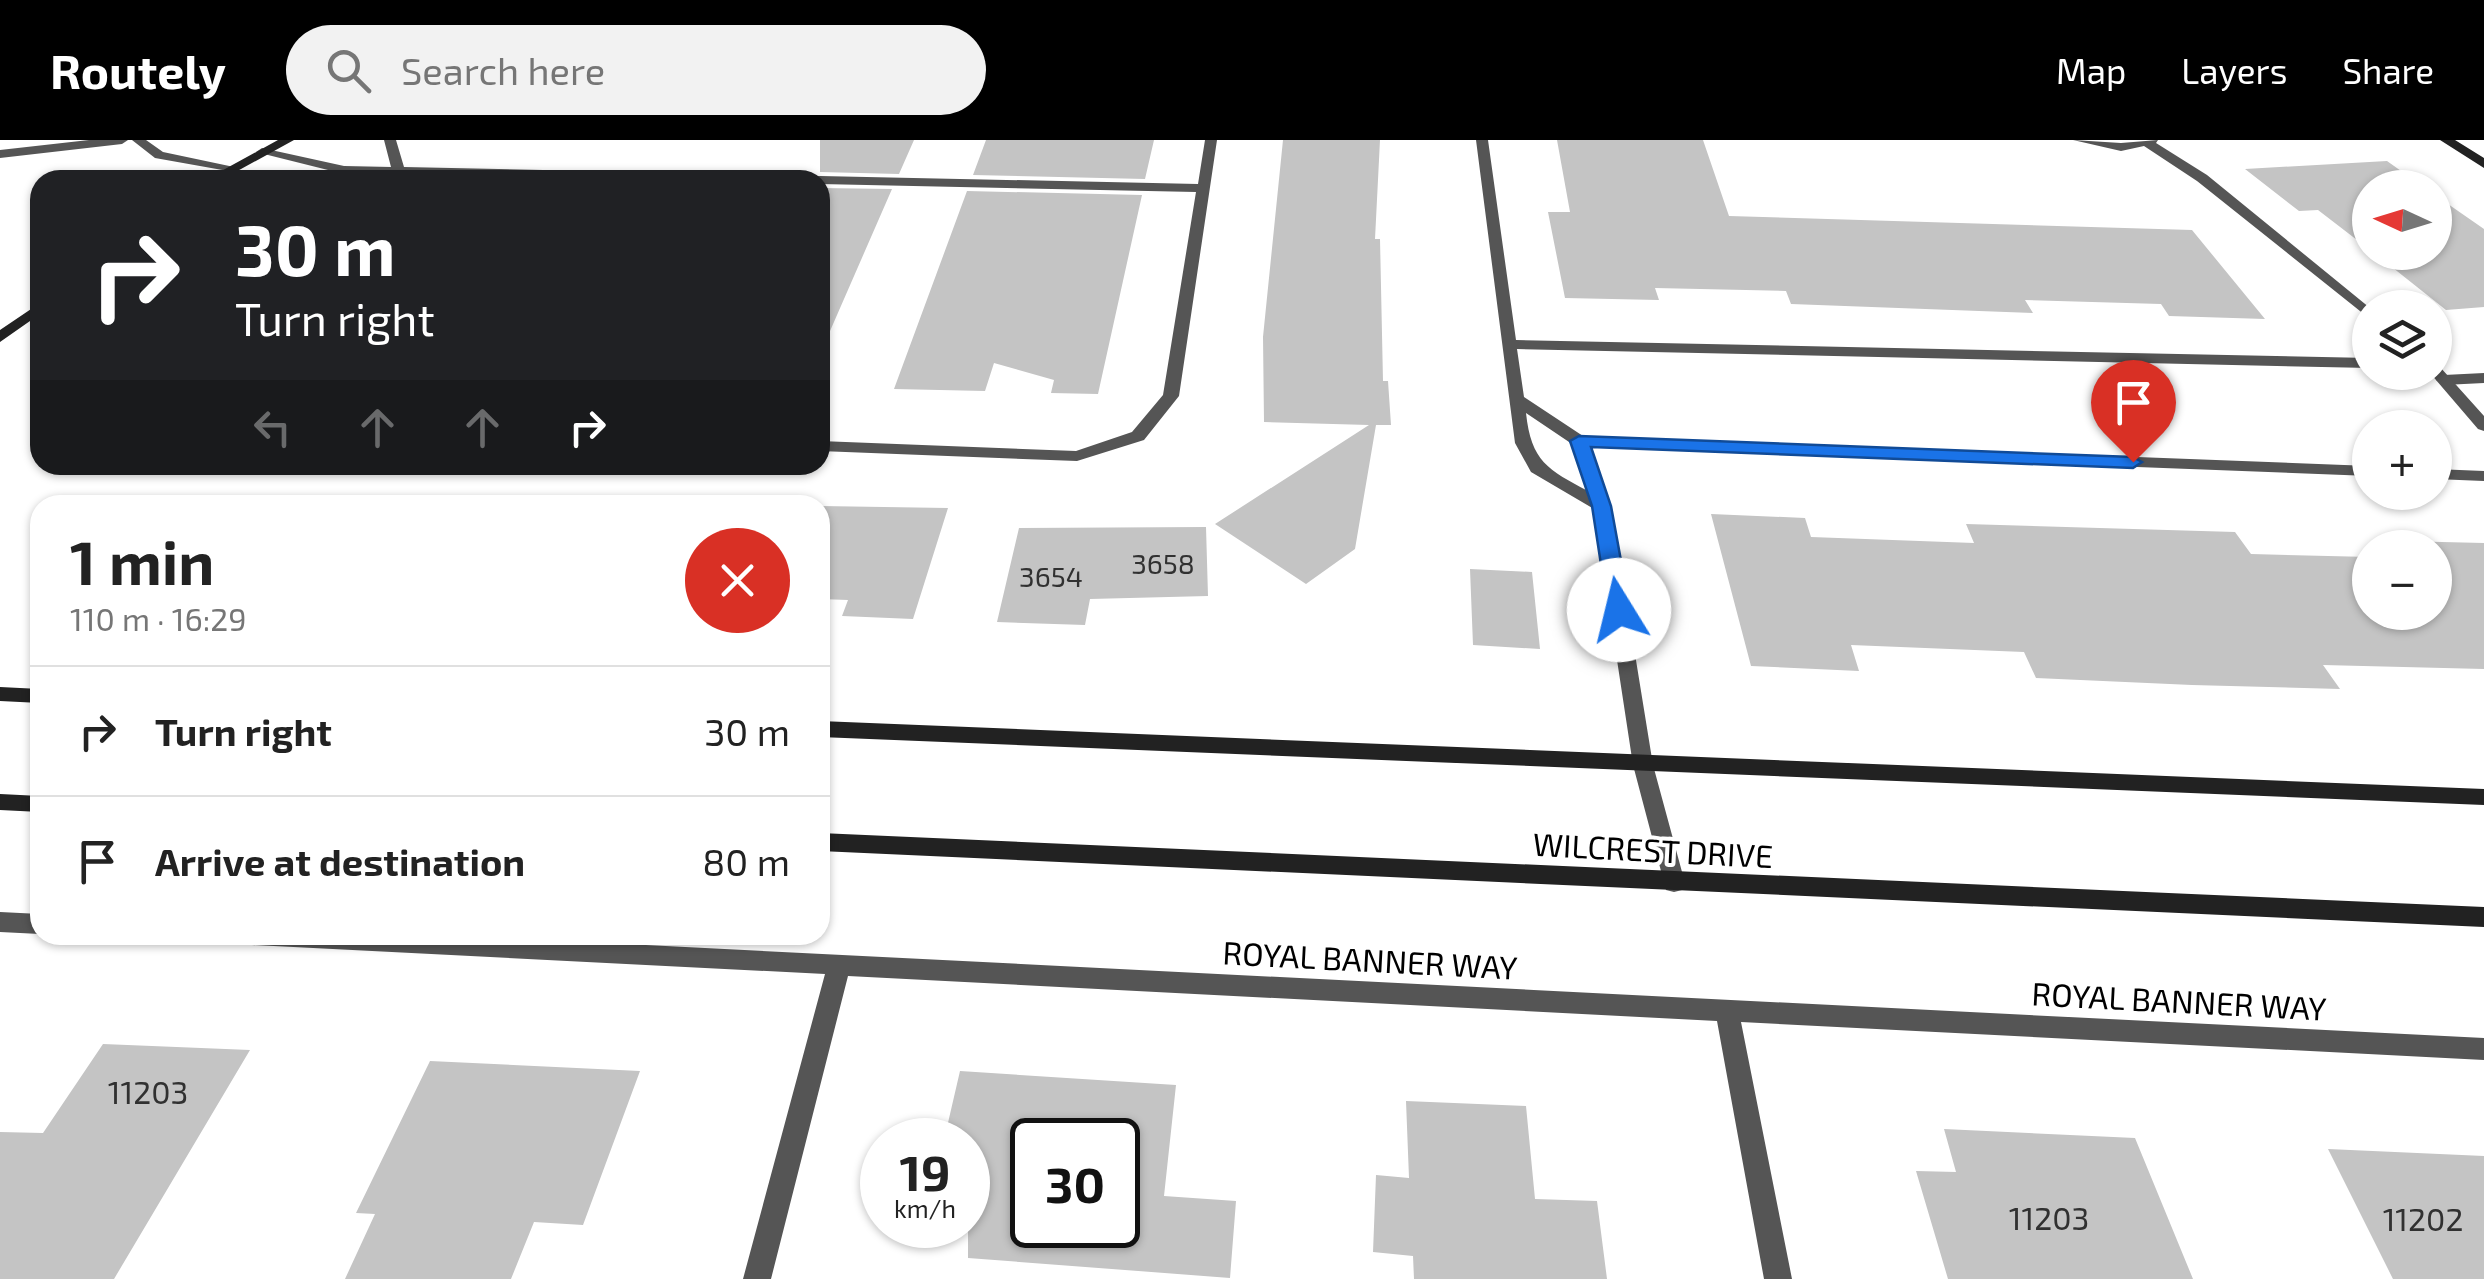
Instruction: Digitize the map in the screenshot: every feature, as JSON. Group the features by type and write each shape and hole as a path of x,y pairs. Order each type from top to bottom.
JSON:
{"main road":[{"path":"225,170 288,140"},
{"path":"2446,140 2484,164"},
{"path":"0,337 30,315"},
{"path":"0,694 30,696"},
{"path":"830,729 2484,797"},
{"path":"0,802 30,804"},
{"name":"WILCREST DRIVE","path":"830,842 2484,917"}],"street":[{"path":"0,154 122,140"},
{"path":"138,140 158,154 228,168"},
{"path":"390,140 398,168"},
{"path":"830,446 1077,456 1138,436 1172,396 1211,140"},
{"path":"1482,140 1520,444 1528,462 1602,506"},
{"path":"2079,140 2120,148 2150,142 2202,178 2352,300"},
{"path":"262,152 344,170 479,170"},
{"path":"830,179 1204,188"},
{"path":"1510,344 2352,363"},
{"path":"2452,376 2484,378"},
{"path":"2452,390 2484,426"},
{"path":"1516,399 1579,441 2352,471"},
{"path":"1579,441 1602,506 1643,764 1674,883"},
{"path":"2452,475 2484,476"},
{"path":"0,922 30,924"},
{"name":"ROYAL BANNER WAY","path":"447,945 2484,1048"},
{"path":"757,1279 838,965"},
{"path":"1727,1010 1778,1279"}],"building":[{"path":"820,140 914,140 899,174 820,170"},
{"path":"986,140 1154,140 1145,179 973,175"},
{"path":"1283,140 1380,140 1375,239 1380,239 1383,381 1388,381 1391,425 1376,425 1355,549 1306,584 1215,524 1369,425 1264,422 1263,337"},
{"path":"1557,140 1703,140 1729,216 2192,230 2265,319 2169,316 2161,304 2025,300 2033,313 1791,304 1786,291 1655,288 1659,300 1565,298 1548,212 1570,212"},
{"path":"2387,161 2400,170 2352,170 2352,236 2318,210 2299,211 2245,169"},
{"path":"830,188 892,189 830,331"},
{"path":"967,191 1142,195 1098,394 1051,393 1054,380 994,363 985,391 894,389"},
{"path":"2452,207 2484,229 2484,307 2452,310 2452,290 2421,290 2396,270 2452,270"},
{"path":"830,506 948,508 913,619 842,616 848,600 830,599"},
{"path":"1711,514 1805,518 1811,537 1974,543 1966,524 2235,532 2251,554 2352,557 2352,630 2452,630 2452,542 2484,543 2484,669 2323,665 2340,689 2192,685 2036,678 2024,652 1851,645 1859,671 1751,666"},
{"path":"1206,527 1208,596 1090,599 1085,625 997,622 1019,528"},
{"path":"1470,569 1532,572 1540,649 1473,645"},
{"path":"103,1044 250,1050 114,1279 0,1279 0,1132 43,1133"},
{"path":"430,1061 640,1071 583,1225 534,1222 511,1279 345,1279 375,1214 356,1213"},
{"path":"960,1071 1176,1085 1164,1196 1236,1201 1230,1278 968,1258 968,1248 990,1248 990,1118 949,1118"},
{"path":"1406,1101 1526,1106 1535,1199 1597,1201 1607,1279 1414,1279 1413,1256 1373,1252 1376,1175 1409,1178"},
{"path":"1944,1129 2135,1138 2193,1279 1948,1279 1916,1171 1956,1172"},
{"path":"2328,1149 2484,1156 2484,1279 2393,1279"}],"route":[{"path":"1619,610 1602,506 1579,441 2133,462"}]}
